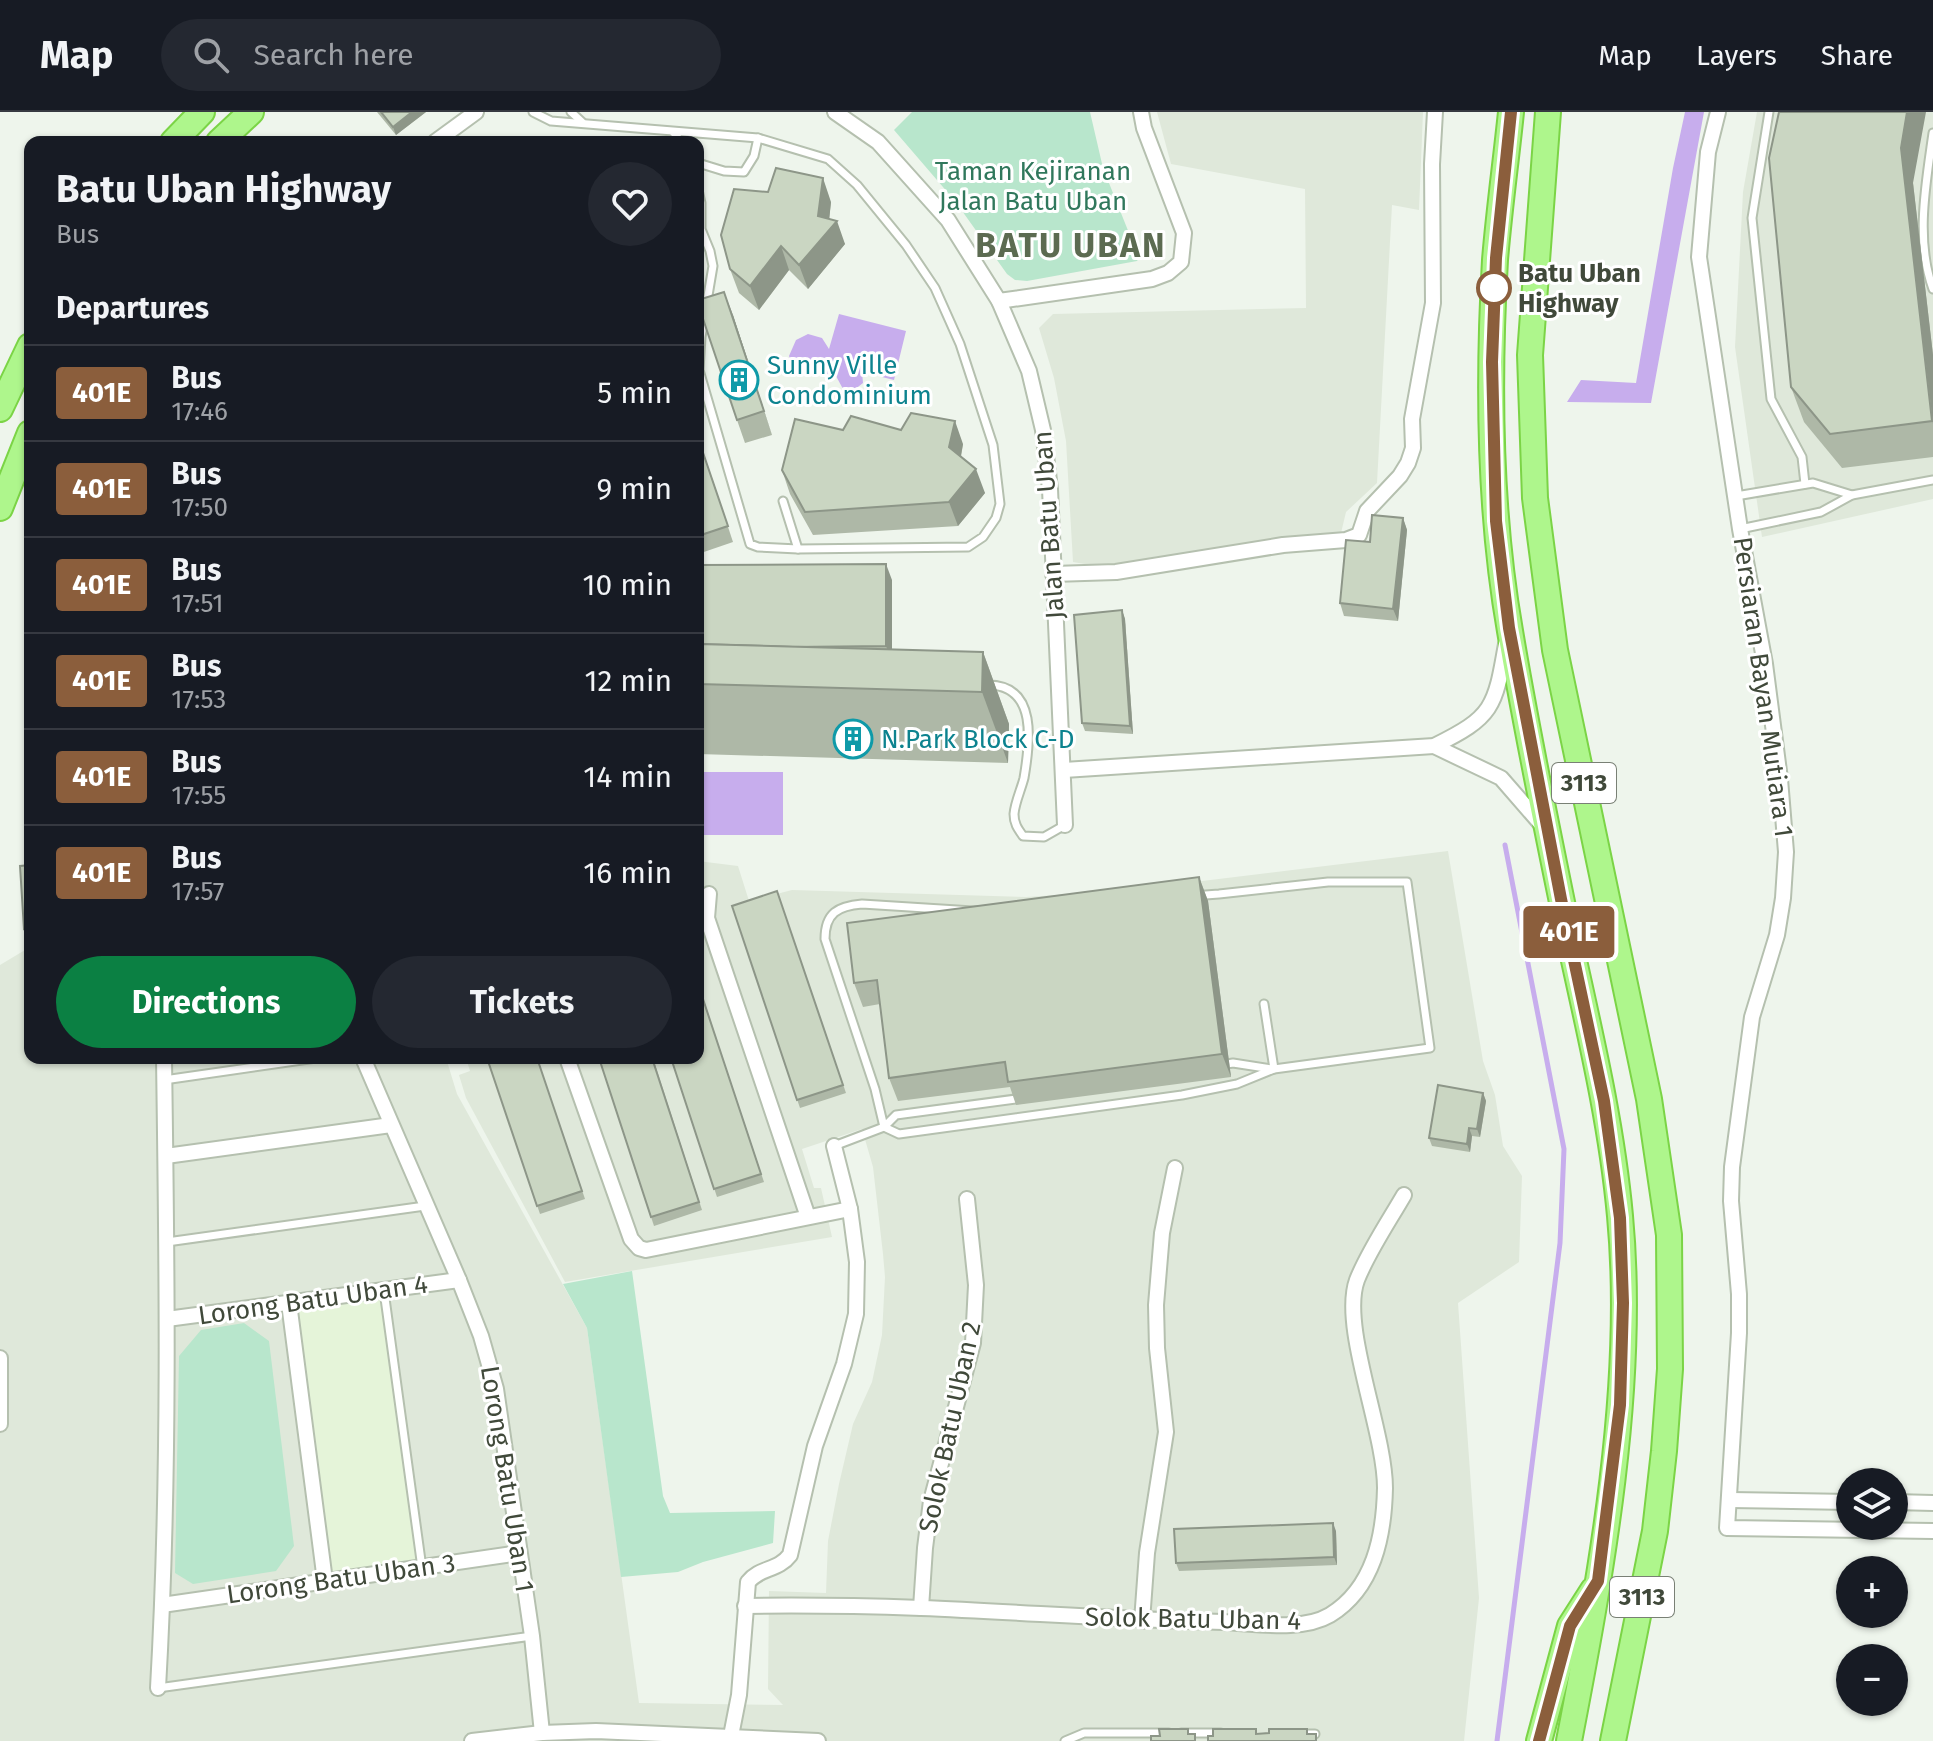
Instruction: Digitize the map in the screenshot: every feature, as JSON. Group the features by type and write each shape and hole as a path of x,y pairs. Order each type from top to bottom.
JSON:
{"highway":[{"path":"179,136 202,112"},
{"path":"225,136 251,112"},
{"name":"3113","path":"1511,112 1496,258 1492,362 1496,521 1509,628 1604,1101 1620,1218 1623,1303 1620,1405 1598,1581 1569,1741"},
{"name":"3113","path":"1548,112 1530,355 1535,498 1555,650 1649,1099 1669,1235 1670,1369 1664,1451 1655,1531 1613,1741"},
{"path":"0,409 24,359"},
{"path":"0,508 24,448"},
{"path":"1539,1741 1570,1626 1598,1581"}],"street":[{"path":"443,136 476,112"},
{"name":"Jalan Batu Uban","path":"835,112 878,142 929,197 971,254 999,301 1021,348 1043,430 1050,489 1065,825"},
{"path":"999,301 1152,279 1168,273 1181,262 1184,233 1144,128 1141,112"},
{"path":"1053,574 1116,572 1283,545 1346,540 1359,535 1367,511 1400,476 1413,448 1412,419 1433,303 1432,164 1435,112"},
{"name":"Persiaran Bayan Mutiara 1","path":"1718,112 1708,152 1698,247 1740,529 1765,664 1786,852 1777,935 1752,1017 1732,1167 1731,1201 1739,1333 1727,1528 1933,1531"},
{"path":"1064,770 1434,746 1472,727 1487,711 1499,683 1509,628"},
{"path":"1434,746 1501,778 1549,833"},
{"path":"709,894 707,918 808,1217"},
{"path":"158,1688 167,1319 164,1064"},
{"name":"Lorong Batu Uban 1","path":"366,1064 459,1280 481,1336 496,1389 532,1636 542,1733"},
{"path":"569,1064 631,1239 639,1248 646,1250 850,1209"},
{"path":"166,1156 391,1125"},
{"path":"730,1739 739,1695 748,1582 754,1574 784,1564 790,1555 815,1446 852,1335 857,1262 850,1209 834,1146"},
{"path":"1142,1621 1149,1538 1166,1432 1157,1348 1157,1280 1162,1233 1175,1168"},
{"name":"Solok Batu Uban 4","path":"745,1606 921,1608 1142,1621 1300,1624 1330,1615 1357,1593 1373,1565 1381,1536 1385,1487 1380,1440 1355,1327 1353,1301 1357,1280 1404,1195"},
{"name":"Solok Batu Uban 2","path":"921,1608 931,1501 973,1343 976,1285 967,1199"},
{"name":"Lorong Batu Uban 4","path":"167,1319 459,1280"},
{"path":"289,1303 325,1581"},
{"path":"0,1358 0,1424"},
{"path":"1730,1500 1836,1502"},
{"path":"1908,1502 1933,1503"},
{"name":"Lorong Batu Uban 3","path":"162,1605 519,1553"},
{"path":"472,1741 596,1731 818,1741"}],"lane":[{"path":"533,112 551,121 758,138 828,159 857,185 906,245 928,277 960,344 993,445 1000,504 996,518 983,537 968,547 798,549 750,544 704,387"},
{"path":"571,112 582,122"},
{"path":"1769,112 1755,190 1754,234 1771,399 1802,457 1805,484"},
{"path":"673,132 677,136"},
{"path":"1933,133 1923,219 1928,274 1933,289"},
{"path":"704,165 724,171 744,172 754,156 758,138"},
{"path":"704,236 713,266 704,319"},
{"path":"1740,529 1821,512 1852,495 1933,480"},
{"path":"1736,496 1813,483 1852,495"},
{"path":"783,501 798,549"},
{"path":"983,685 998,685 1015,691 1025,705 1029,728 1023,778 1014,812 1015,825 1023,836 1036,838 1065,825"},
{"path":"1328,882 1407,882 1430,1048 1274,1069 1237,1084 1182,1095 899,1134 884,1127 875,1089 825,939 825,926 832,915 845,906 862,904 973,911 1219,894 1328,882"},
{"path":"1264,1004 1274,1069"},
{"path":"1205,1068 1233,1063 1274,1069"},
{"path":"164,1080 275,1064"},
{"path":"834,1146 884,1127 896,1115 1030,1097"},
{"path":"167,1242 425,1206"},
{"path":"384,1291 422,1568"},
{"path":"158,1688 532,1636"},
{"path":"1065,1741 1084,1733 1238,1733"},
{"path":"1285,1734 1315,1734"}],"shaded area":[{"path":"1157,112 1423,112 1419,210 1392,205 1377,483 1346,512 1341,533 1154,557 1102,567 1073,562 1066,441 1054,378 1039,328 1053,314 1306,308 1305,189 1171,164"},
{"path":"1685,112 1704,112 1651,403 1567,402 1581,380 1636,383"},
{"path":"1757,112 1933,112 1933,499 1762,537 1735,347 1743,192"},
{"path":"839,314 906,331 894,380 862,372 863,383 854,390 843,389 836,376 795,371 789,356 796,340 808,334 822,338 829,349"},
{"path":"704,772 783,772 783,835 704,835"},
{"path":"1448,851 1483,1061 1495,1095 1503,1146 1522,1176 1519,1262 1458,1303 1479,1598 1464,1741 0,1741 0,965 24,951 24,1064 448,1064 457,1094 587,1328 639,1703 783,1705 768,1689 769,1591 826,1593 828,1541 839,1484 853,1424 872,1382 882,1335 883,1254 873,1167 862,1129 802,1149 814,1188 821,1188 832,1237 565,1282 466,1098 459,1075 470,1071 468,1064 704,1064 704,862 738,866 749,901 792,890 1026,897 1120,891"},
{"path":"384,1291 422,1568 325,1581 289,1303"}],"green space":[{"name":"Taman Kejiranan Jalan Batu Uban","path":"912,112 1090,112 1103,168 1139,258 1137,261 1027,281 1015,280 1007,274 955,201 894,130"},
{"path":"632,1271 663,1496 670,1513 775,1511 773,1543 678,1572 621,1577 587,1328 563,1284"},
{"path":"244,1323 269,1341 294,1546 276,1571 193,1584 175,1573 179,1356 201,1330"}],"building":[{"path":"381,112 412,112 393,127"},
{"path":"1779,112 1907,112 1901,148 1932,421 1830,434 1791,387 1769,158"},
{"path":"776,168 823,178 818,216 837,221 799,265 781,246 750,286 730,269 721,235 734,189 768,192"},
{"name":"Sunny Ville Condominium","path":"724,292 764,411 737,420 704,322 704,298"},
{"path":"911,413 955,421 949,447 976,469 949,502 805,512 782,470 795,419 843,430 851,416 901,430"},
{"path":"704,456 728,526 704,534"},
{"path":"1372,515 1403,518 1393,609 1340,603 1346,540 1370,542"},
{"path":"886,564 886,646 704,644 704,565"},
{"path":"1122,610 1130,726 1082,723 1074,615"},
{"path":"704,644 983,652 982,692 704,684"},
{"path":"20,866 24,866 24,929"},
{"path":"1199,877 1222,1054 1008,1082 1005,1062 889,1078 877,980 854,983 847,923"},
{"path":"777,891 843,1085 797,1100 732,906"},
{"path":"704,1002 761,1174 714,1189 673,1064 704,1064"},
{"path":"489,1064 539,1064 582,1191 537,1206"},
{"path":"601,1064 654,1064 699,1202 651,1217"},
{"path":"1438,1085 1483,1093 1477,1129 1469,1128 1467,1144 1429,1138"},
{"path":"1333,1523 1334,1557 1176,1563 1174,1529"},
{"path":"1159,1729 1188,1729 1188,1734 1195,1734 1195,1741 1151,1741 1151,1736 1160,1736"},
{"path":"1213,1729 1256,1729 1256,1734 1269,1733 1269,1729 1307,1729 1307,1734 1316,1734 1316,1741 1208,1741 1208,1736 1213,1736"}],"waterway":[{"path":"1497,1741 1560,1243 1564,1149 1505,845"}],"bus line":[{"name":"401E","path":"1511,112 1496,258 1492,362 1496,521 1509,628 1604,1101 1620,1218 1623,1303 1620,1405 1598,1581 1570,1626 1539,1741"}],"place":[{"name":"Batu Uban Highway","path":"1494,288"},
{"name":"Sunny Ville Condominium","path":"739,380"},
{"name":"N.Park Block C-D","path":"853,739"}],"district":[{"name":"BATU UBAN","path":"1071,245"}]}
